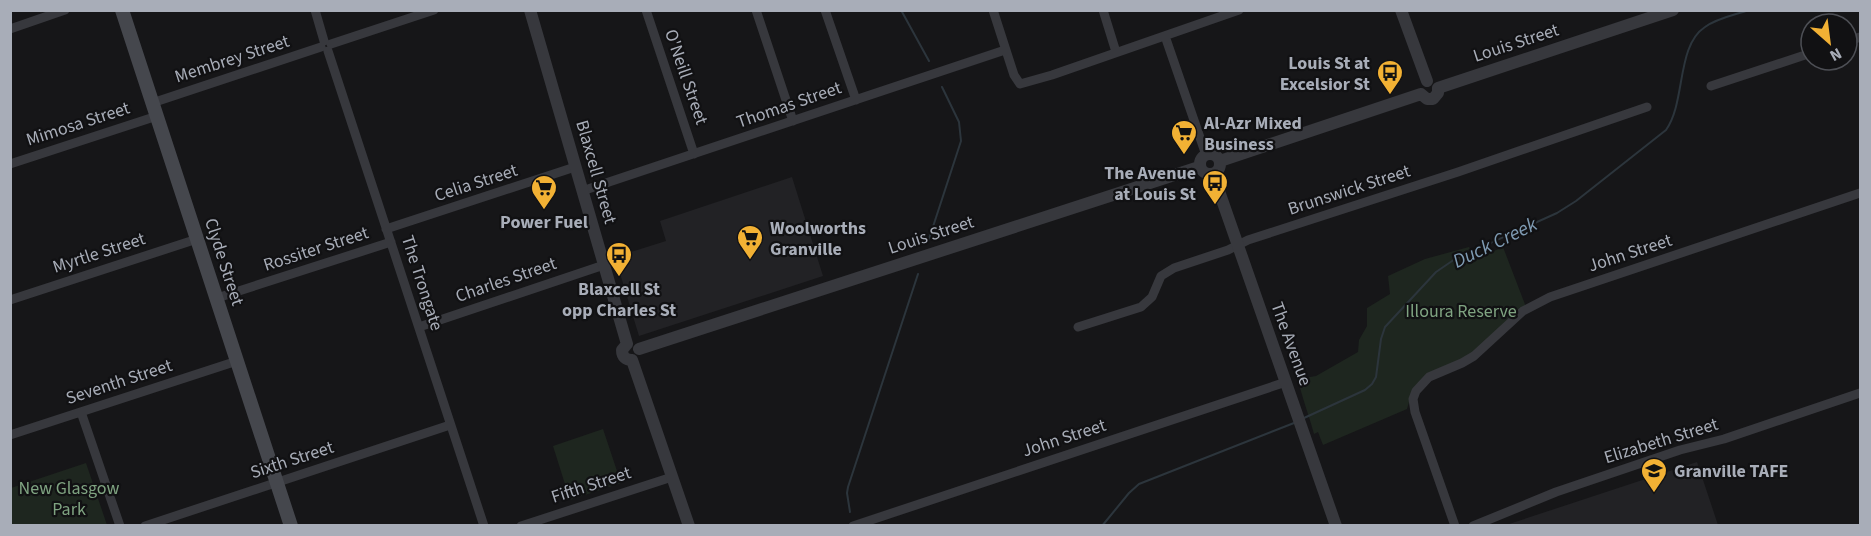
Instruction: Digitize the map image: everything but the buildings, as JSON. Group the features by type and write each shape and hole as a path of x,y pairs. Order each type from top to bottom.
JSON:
{"main road":[{"name":"Clyde Street","path":"122,10 291,525"}],"street":[{"path":"10,29 65,10"},
{"name":"The Trongate","path":"315,10 484,525"},
{"name":"Membrey Street","path":"154,109 326,46 434,10"},
{"name":"Blaxcell Street","path":"530,10 604,265 633,346 623,348 622,353 627,359 632,360 672,477"},
{"name":"O'Neill Street","path":"646,10 694,154"},
{"path":"756,10 793,121"},
{"path":"825,10 856,100"},
{"path":"993,10 1005,50 1016,80 1020,84 1165,36 1213,15 1239,10"},
{"path":"1103,10 1116,52"},
{"path":"1401,10 1427,81"},
{"name":"Louis Street","path":"1438,88 1673,10"},
{"path":"1165,36 1206,154"},
{"name":"Thomas Street","path":"582,191 1005,50"},
{"path":"1711,86 1799,57"},
{"path":"1421,94 1427,99 1433,99 1438,93 1434,82 1427,81"},
{"path":"1421,94 1421,87 1427,81"},
{"path":"1220,161 1421,94"},
{"name":"Brunswick Street","path":"1078,327 1141,307 1152,297 1161,276 1174,268 1647,107"},
{"name":"Mimosa Street","path":"10,164 154,109"},
{"path":"1206,154 1213,154 1220,161 1220,168 1213,174 1203,173 1199,167 1200,161 1206,154"},
{"name":"Celia Street","path":"387,229 575,167"},
{"name":"Louis Street","path":"633,346 647,348 1199,167"},
{"name":"The Avenue","path":"1213,174 1336,525"},
{"name":"John Street","path":"1455,525 1415,412 1413,399 1416,391 1429,378 1474,356 1523,311 1550,297 1860,193"},
{"name":"Myrtle Street","path":"10,300 197,238"},
{"name":"Rossiter Street","path":"217,298 391,242"},
{"name":"Charles Street","path":"419,327 604,265"},
{"name":"Seventh Street","path":"10,435 237,361"},
{"name":"John Street","path":"853,525 1286,382"},
{"name":"Elizabeth Street","path":"1473,525 1567,488 1860,393"},
{"path":"81,412 120,525"},
{"name":"Sixth Street","path":"145,525 450,425"},
{"path":"672,477 688,525"},
{"name":"Fifth Street","path":"522,525 672,477"}],"shaded area":[{"path":"792,177 823,276 639,336 615,257 666,241 660,221"},
{"name":"Granville TAFE","path":"1697,462 1718,525 1506,525"}],"green space":[{"name":"Illoura Reserve","path":"1469,247 1476,259 1503,247 1526,307 1471,355 1412,392 1407,409 1323,445 1318,432 1314,434 1298,379 1316,376 1358,352 1359,340 1367,326 1367,308 1390,294 1388,276 1425,259"},
{"path":"603,429 621,483 570,500 553,446"},
{"name":"New Glasgow Park","path":"86,463 107,525 11,525 11,488"}],"waterway":[{"path":"901,10 929,61"},
{"name":"Duck Creek","path":"1304,418 1365,390 1372,384 1376,377 1381,339 1385,327 1436,272 1455,259 1557,213 1576,201 1666,130 1676,105 1689,47 1696,36 1715,21 1749,10"},
{"path":"928,242 961,141 959,122 942,87"},
{"path":"850,512 848,487 918,274"},
{"name":"Duck Creek","path":"1102,526 1139,484 1294,423"}],"place":[{"name":"Louis St at Excelsior St","path":"1390,96"},
{"name":"Al-Azr Mixed Business","path":"1184,156"},
{"name":"The Avenue at Louis St","path":"1215,206"},
{"name":"Power Fuel","path":"544,211"},
{"name":"Woolworths Granville","path":"750,261"},
{"name":"Blaxcell St opp Charles St","path":"619,278"},
{"name":"Granville TAFE","path":"1654,494"}]}
